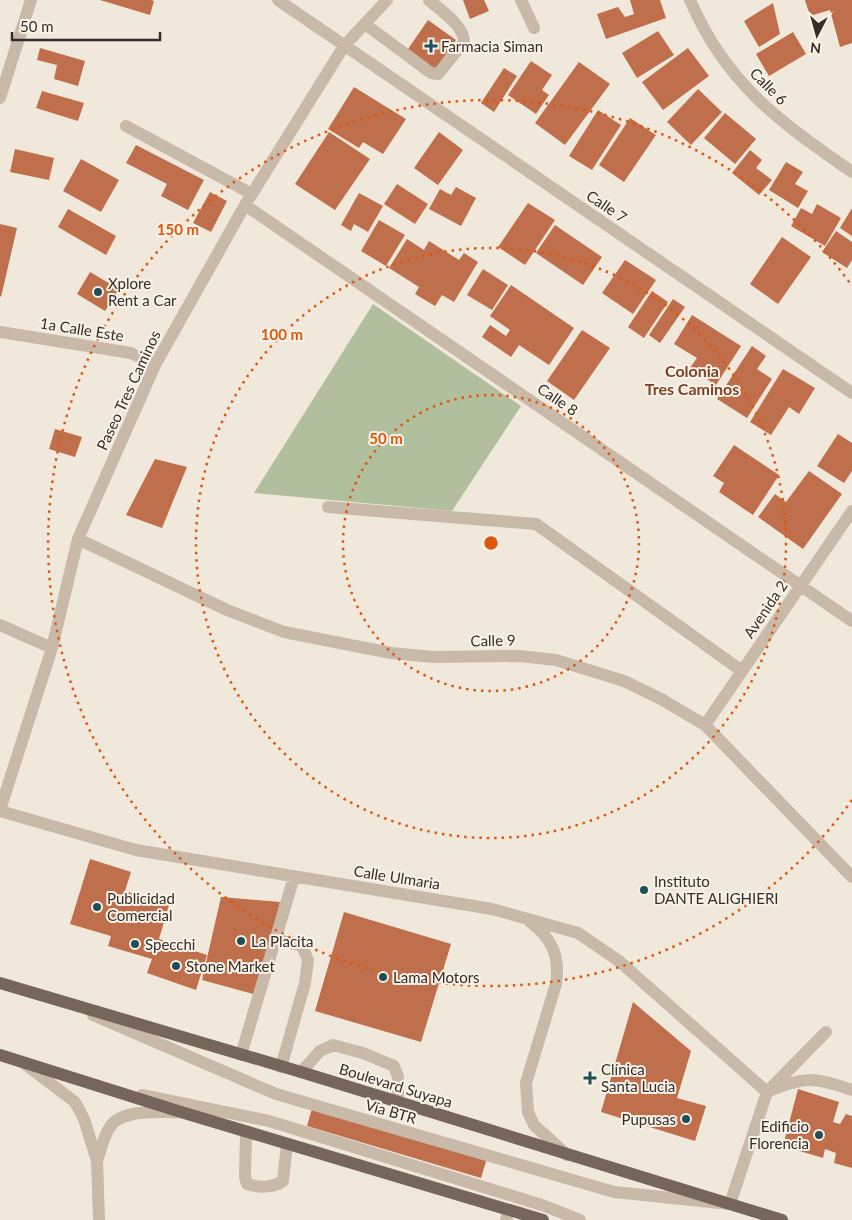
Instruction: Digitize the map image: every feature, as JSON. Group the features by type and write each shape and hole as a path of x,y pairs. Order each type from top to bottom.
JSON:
{"main road":[{"name":"Boulevard Suyapa","path":"0,983 301,1072 782,1220"},
{"path":"1,1056 287,1144 507,1215 543,1220"}],"street":[{"path":"0,98 31,0"},
{"name":"Calle 7","path":"278,0 852,393"},
{"name":"Paseo Tres Caminos","path":"0,810 52,648 78,539 155,365 249,200 344,46 387,0"},
{"path":"365,24 431,74 438,74 464,42 464,36 460,29 429,0"},
{"path":"521,0 534,28"},
{"name":"Calle 6","path":"690,0 706,33 723,61 748,91 793,130 852,172"},
{"name":"Calle 8","path":"126,126 249,200 852,621"},
{"name":"1a Calle Este","path":"0,332 131,354 155,365"},
{"path":"328,507 536,524 742,671"},
{"name":"Avenida 2","path":"705,725 852,511"},
{"name":"Calle 9","path":"78,539 227,610 284,632 391,653 433,657 519,656 556,660 624,681 661,699 705,725 852,877"},
{"path":"0,625 52,648"},
{"name":"Calle Ulmaria","path":"0,810 136,850 492,909 523,917 549,938 556,952 558,968 556,984 526,1083 528,1112 534,1125 566,1155"},
{"path":"241,1055 294,877"},
{"path":"523,917 578,933 619,961 767,1092"},
{"path":"276,939 302,946 308,960 305,983 281,1067"},
{"name":"Vía BTR","path":"58,1000 276,1094 614,1192 730,1204"},
{"path":"730,1204 767,1092 826,1032"},
{"path":"301,1072 320,1051 333,1045 363,1053 394,1066 398,1077 398,1103"},
{"path":"25,1064 75,1102 84,1120 97,1161 99,1220"},
{"path":"767,1092 799,1079 815,1080 852,1090"},
{"path":"93,1085 268,1121 542,1205 580,1220"},
{"path":"97,1161 107,1133 115,1122 131,1115 181,1112"},
{"path":"246,1132 245,1177 248,1184 253,1186 276,1186 283,1181 287,1144"}],"green space":[{"path":"373,304 521,406 452,511 254,493"}],"building":[{"path":"100,0 151,0 154,1 150,15"},
{"path":"463,0 484,0 489,11 470,19"},
{"path":"630,0 660,0 666,18 606,39 597,14 618,7 625,17 634,14"},
{"path":"805,0 852,0 852,43 840,47 830,10 810,16"},
{"path":"773,3 780,34 759,47 744,21"},
{"name":"Farmacia Siman","path":"428,20 456,40 434,71 406,52"},
{"path":"658,31 674,55 637,78 622,53"},
{"path":"793,32 806,54 769,76 756,54"},
{"path":"40,48 85,61 78,86 54,79 57,65 37,60"},
{"path":"688,48 709,76 663,110 642,82"},
{"path":"531,61 552,75 542,90 549,95 536,114 508,95"},
{"path":"579,62 610,84 565,145 535,123"},
{"path":"504,68 517,76 494,112 481,103"},
{"path":"354,87 406,119 383,154 363,142 359,148 328,129"},
{"path":"698,89 722,112 691,145 667,122"},
{"path":"42,91 84,103 78,121 36,108"},
{"path":"598,110 621,125 592,170 569,156"},
{"path":"725,113 756,139 735,164 704,138"},
{"path":"630,118 656,135 624,182 599,165"},
{"path":"329,132 370,159 335,210 295,184"},
{"path":"439,132 463,150 438,185 414,168"},
{"path":"136,145 204,180 188,210 161,196 167,184 126,163"},
{"path":"15,149 54,158 49,180 10,172"},
{"path":"750,150 762,160 756,168 772,180 759,195 732,173"},
{"path":"81,159 119,180 101,212 63,191"},
{"path":"786,162 803,172 795,184 808,191 798,208 769,190"},
{"path":"397,184 428,204 415,224 384,204"},
{"path":"456,187 476,198 461,226 429,209 440,189 451,195"},
{"path":"210,192 227,201 211,232 193,223"},
{"path":"359,193 383,206 368,232 354,224 351,231 341,225"},
{"path":"528,203 555,220 525,265 498,247"},
{"path":"817,204 841,218 825,246 791,226 801,208 812,214"},
{"path":"852,208 852,236 840,228"},
{"path":"68,209 116,236 106,255 58,227"},
{"path":"379,220 405,235 386,266 361,251"},
{"path":"0,224 17,228 1,297 0,296"},
{"path":"555,225 602,257 583,285 536,253"},
{"path":"836,231 852,242 852,260 847,268 822,252"},
{"path":"782,237 811,257 778,304 750,284"},
{"path":"407,239 424,250 429,241 459,260 464,253 478,262 454,302 442,295 435,306 415,294 419,287 389,268"},
{"path":"625,260 656,280 633,314 602,293"},
{"path":"483,269 508,285 492,310 467,295"},
{"name":"Xplore Rent a Car","path":"90,272 119,289 105,311 77,294"},
{"path":"511,285 574,328 549,365 519,345 511,357 482,337 490,325 506,336 510,330 490,316"},
{"path":"652,291 668,302 644,338 628,327"},
{"path":"673,299 685,307 660,343 649,335"},
{"path":"692,315 741,346 716,385 690,368 697,358 674,344"},
{"path":"582,330 610,348 574,400 547,381"},
{"path":"752,346 766,356 757,369 772,379 747,418 717,399"},
{"path":"783,369 815,388 799,414 789,407 771,435 750,422"},
{"path":"55,429 82,437 75,457 49,449"},
{"path":"838,434 852,443 852,471 844,483 817,466"},
{"path":"734,445 779,475 753,515 719,492 724,483 713,476"},
{"path":"155,459 187,467 162,528 126,515"},
{"path":"809,471 842,494 803,549 758,517 775,494 786,502"},
{"path":"90,859 131,872 125,891 169,905 159,939 207,955 196,990 147,973 152,959 108,946 111,936 70,924"},
{"name":"La Placita","path":"221,897 280,902 257,995 202,980"},
{"name":"Lama Motors","path":"344,912 451,944 421,1042 315,1011"},
{"path":"633,1002 691,1051 677,1098 706,1106 695,1141 601,1112"},
{"name":"Edificio Florencia","path":"798,1089 839,1102 833,1122 840,1124 846,1114 852,1116 852,1168 834,1163 836,1153 825,1149 823,1158 783,1146"},
{"path":"313,1105 487,1158 481,1178 307,1126"}],"place":[{"name":"Farmacia Siman","path":"431,46"},
{"name":"Xplore Rent a Car","path":"98,292"},
{"name":"Instituto DANTE ALIGHIERI","path":"644,890"},
{"name":"Publicidad Comercial","path":"97,907"},
{"name":"La Placita","path":"241,941"},
{"name":"Specchi","path":"135,944"},
{"name":"Stone Market","path":"176,966"},
{"name":"Lama Motors","path":"383,977"},
{"name":"Clínica Santa Lucia","path":"590,1078"},
{"name":"Pupusas","path":"686,1119"},
{"name":"Edificio Florencia","path":"819,1135"}],"district":[{"name":"Colonia Tres Caminos","path":"692,379"}]}
